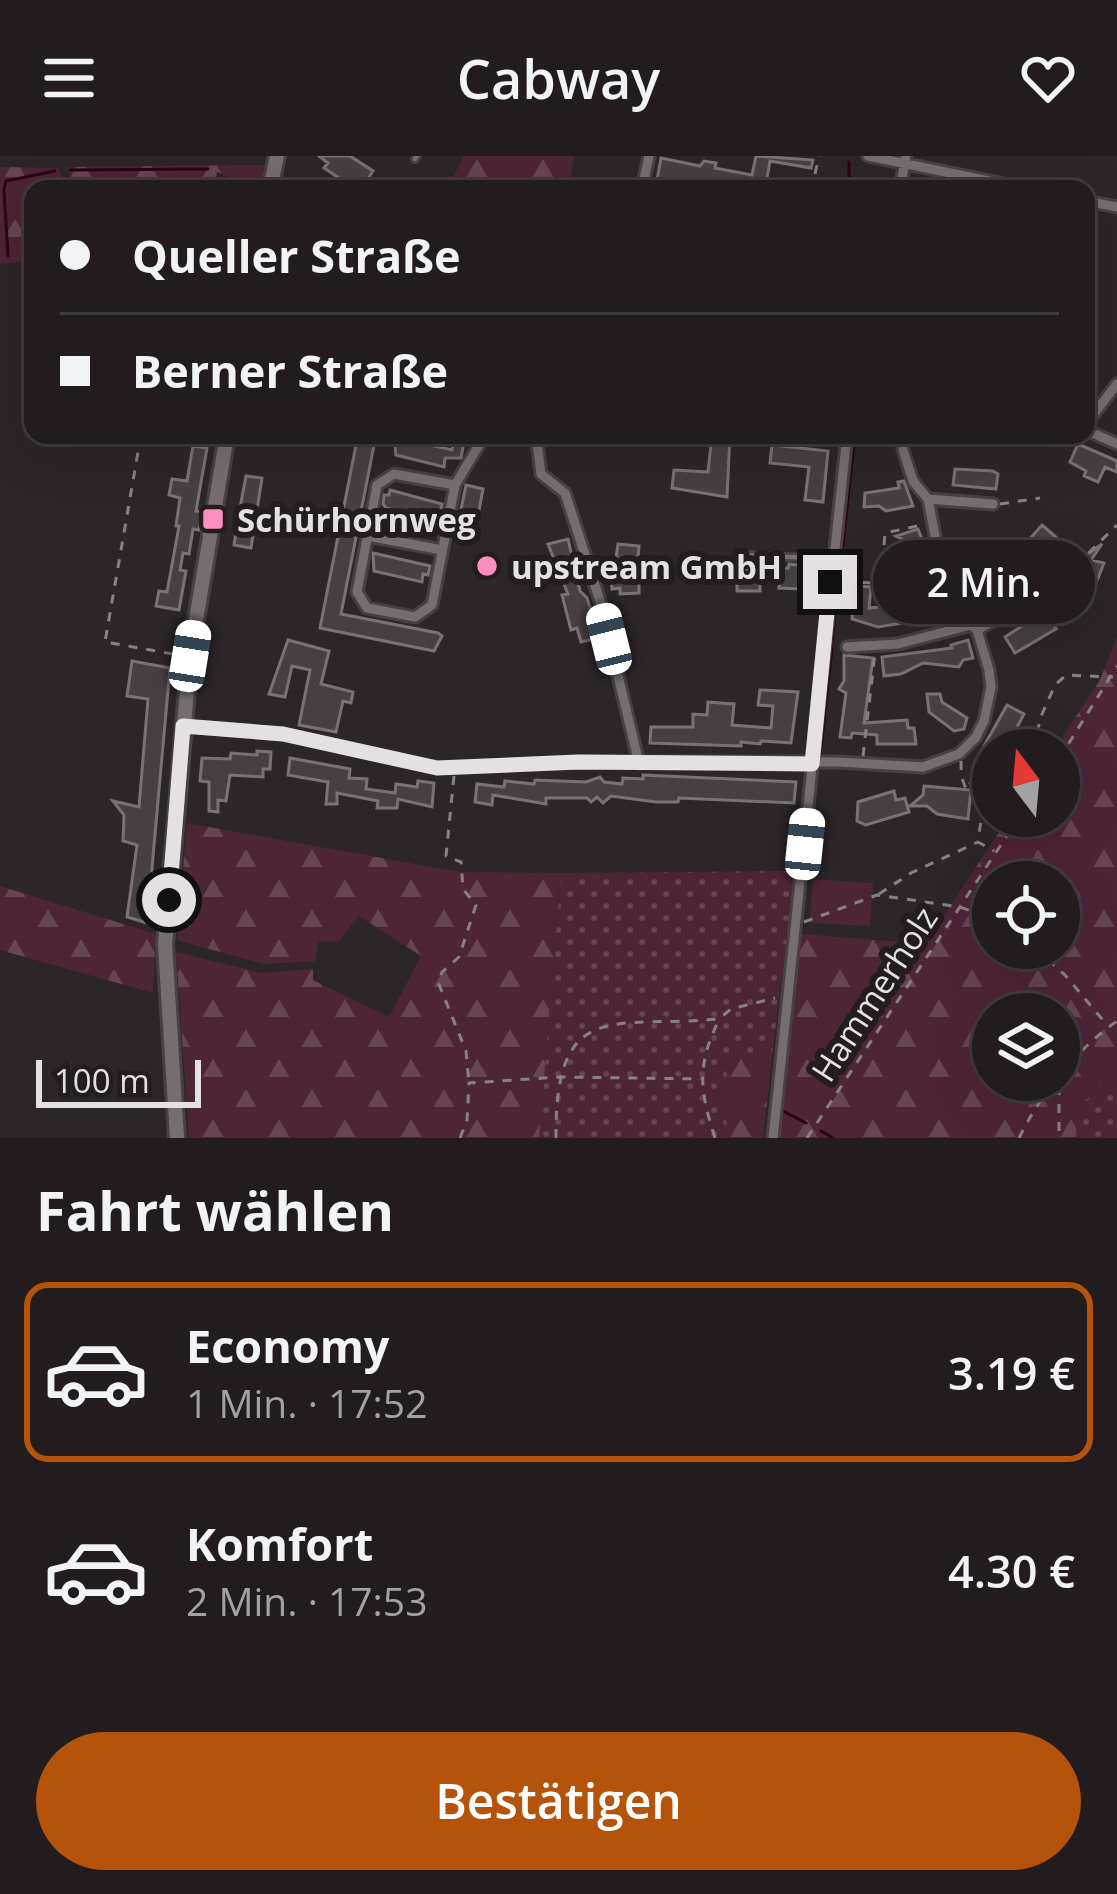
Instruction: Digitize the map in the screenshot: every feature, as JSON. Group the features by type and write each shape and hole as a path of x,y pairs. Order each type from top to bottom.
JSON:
{"street":[{"path":"868,156 990,180"},
{"path":"1095,415 1117,384"},
{"path":"177,1138 165,962 190,656 225,444"},
{"path":"454,485 394,474 377,485 357,592 368,608 415,617 432,605 454,485 479,444"},
{"path":"537,444 541,473 566,493 600,601 639,763"},
{"path":"773,1138 846,444"},
{"path":"183,726 283,734 419,766 454,768 639,763 862,764 905,769 959,754 976,737 989,704 989,670 974,627 937,558 928,499 913,481 903,449"},
{"path":"928,499 993,504"},
{"path":"368,536 442,550"},
{"path":"847,647 875,647 974,627 1054,586"}],"lane":[{"path":"721,569 746,555 832,560"}],"path":[{"path":"814,174 819,156"},
{"path":"139,444 105,642 190,656"},
{"path":"993,504 1040,498"},
{"path":"933,522 885,533 879,599 918,596 948,586"},
{"path":"1054,586 1117,525"},
{"path":"844,582 880,583"},
{"path":"862,764 875,647"},
{"path":"1078,729 1117,666"},
{"path":"1038,729 1055,685 1066,675 1113,677"},
{"path":"959,754 961,782 972,797"},
{"path":"454,768 446,856 461,862 463,889 476,905 459,957 438,982 466,1051 467,1120 460,1138"},
{"path":"978,842 979,837"},
{"name":"Hammerholz","path":"807,1138 1006,837"},
{"path":"978,842 996,852"},
{"path":"797,924 877,896 911,873 978,842"},
{"path":"877,896 972,911"},
{"path":"1058,969 1108,1027"},
{"path":"715,1138 701,1079 706,1045 719,1019 737,1006 789,995"},
{"path":"556,1138 560,1077 566,1055 576,1042 618,1021 719,1019"},
{"path":"1080,1053 1117,1021"},
{"path":"469,1083 560,1077 701,1079"},
{"path":"1019,1138 1040,1101"},
{"path":"1059,1101 1059,1138"}],"green space":[{"path":"464,156 574,156 570,180 452,180"},
{"path":"266,165 263,180 238,180 217,172 216,180 72,180 66,167"},
{"path":"0,167 58,168 63,180 24,180 24,261 0,264"},
{"path":"1117,636 1117,1072 1080,1105 1075,1138 778,1138 801,934 925,944 972,873 972,969 1080,969 1080,861 980,861 996,837 1080,837 1080,729 1068,729 1100,680"},
{"path":"187,823 459,872 561,873 539,1138 189,1138 176,952 261,973 313,969 313,980 389,1017 421,956 359,916 339,941 318,942 315,961 263,964 177,940"},
{"path":"795,871 772,1056 724,1057 728,1078 715,1078 731,1138 539,1138 561,873"},
{"path":"813,879 873,883 870,926 810,923"},
{"path":"0,886 156,934 153,993 0,950"},
{"path":"724,1056 772,1056 763,1138 731,1138 714,1077 727,1077"},
{"path":"1117,1072 1117,1138 1075,1138 1080,1105"}],"building":[{"path":"319,156 350,156 373,171 367,180 342,180 324,168 328,163"},
{"path":"756,156 813,160 811,168 770,161 767,178 777,180 657,180 661,158 700,166 704,161 716,163 715,168 752,175"},
{"path":"356,444 374,444 341,614 442,636 434,651 320,628"},
{"path":"395,444 452,450 453,444 464,444 461,458 445,458 444,467 396,455"},
{"path":"711,444 730,444 727,497 672,488 674,470 708,472"},
{"path":"1078,444 1117,461 1117,472 1105,467 1098,482 1084,476 1086,471 1070,462"},
{"path":"772,445 828,451 823,502 805,500 809,467 770,463"},
{"path":"193,446 207,448 196,511 202,512 189,554 183,553 180,570 186,571 179,610 156,606 159,591 167,592 179,526 180,498 169,495 172,479 187,481"},
{"path":"955,469 993,471 998,474 996,489 953,485"},
{"path":"246,476 262,478 251,548 234,545 236,532 242,533 245,514 239,513"},
{"path":"904,481 913,506 886,511 879,506 864,507 865,493 899,488 898,482"},
{"path":"466,485 483,489 474,537 456,534"},
{"path":"390,490 442,504 440,513 435,512 434,519 386,508 384,495"},
{"path":"1042,525 1081,559 1102,544 1091,560 1104,563 1094,588 1077,581 1079,569 1061,569 1027,542"},
{"path":"918,529 943,593 944,616 878,627 852,619 855,586 871,587 869,608 890,606 889,602 899,601 899,606 932,601 929,581 919,582 912,557 904,548 908,542 896,536"},
{"path":"568,539 580,591 587,598 598,633 598,638 581,642 577,628 571,630 562,595 568,594 548,544"},
{"path":"969,543 990,597 973,603 956,556 958,547"},
{"path":"618,544 639,546 637,568 655,568 655,577 639,578 639,593 620,594 620,588 612,589 611,576 622,575 623,558 616,558"},
{"path":"373,553 430,566 428,575 423,574 422,582 374,571"},
{"path":"789,564 813,567 811,582 802,581 801,589 779,588 780,581 760,580 760,591 737,591 737,571 788,568"},
{"path":"1045,611 1056,629 1015,653 1005,637"},
{"path":"288,640 329,651 321,684 353,692 351,703 343,701 336,732 299,725 310,670 292,666 285,697 269,694"},
{"path":"968,640 973,658 963,660 959,667 923,663 884,676 882,657 952,648"},
{"path":"844,655 873,658 864,723 907,720 908,728 914,728 916,744 877,744 877,735 840,737 846,693 839,689 844,681"},
{"path":"132,661 170,668 147,923 127,917 137,845 123,841 124,815 113,801 139,807 148,699 127,696"},
{"path":"760,690 798,692 791,743 650,743 651,727 693,727 693,714 707,715 708,702 734,704 732,725 771,728 773,706 758,705"},
{"path":"927,694 940,694 942,702 967,718 964,729 954,731 929,712"},
{"path":"1007,705 1024,714 1016,729 994,729"},
{"path":"257,751 271,752 270,769 263,769 263,777 230,775 226,801 218,800 218,812 209,811 209,782 200,781 202,758 230,759 231,753 257,755"},
{"path":"290,758 350,769 349,778 367,779 366,789 395,793 396,784 434,783 432,807 398,799 397,808 377,808 378,801 337,793 337,804 326,804 328,782 288,775"},
{"path":"643,775 796,782 794,803 679,798 678,802 656,802 611,796 603,803 597,797 591,802 587,798 546,798 546,804 493,795 492,805 475,802 477,784 504,787 505,781 586,782 600,777 622,784 623,778 643,779"},
{"path":"924,786 971,790 968,819 937,814 927,806 910,806 923,795"},
{"path":"894,791 896,800 905,798 909,812 866,825 857,821 858,802"}],"waterway":[{"path":"849,162 849,180"},
{"path":"70,170 208,169"},
{"path":"4,189 6,181 55,171"},
{"path":"4,191 8,256"},
{"path":"832,644 854,444"},
{"path":"821,748 832,648"},
{"path":"783,993 799,833"},
{"path":"776,1056 782,1001"},
{"path":"771,1110 776,1060"},
{"path":"783,1111 806,1123"},
{"path":"821,1131 833,1138"}],"place":[{"name":"Schürhornweg","path":"213,519"},
{"name":"upstream GmbH","path":"487,566"}],"route":[{"path":"169,900 183,726 283,734 437,768 578,762 812,764 830,582"}]}
